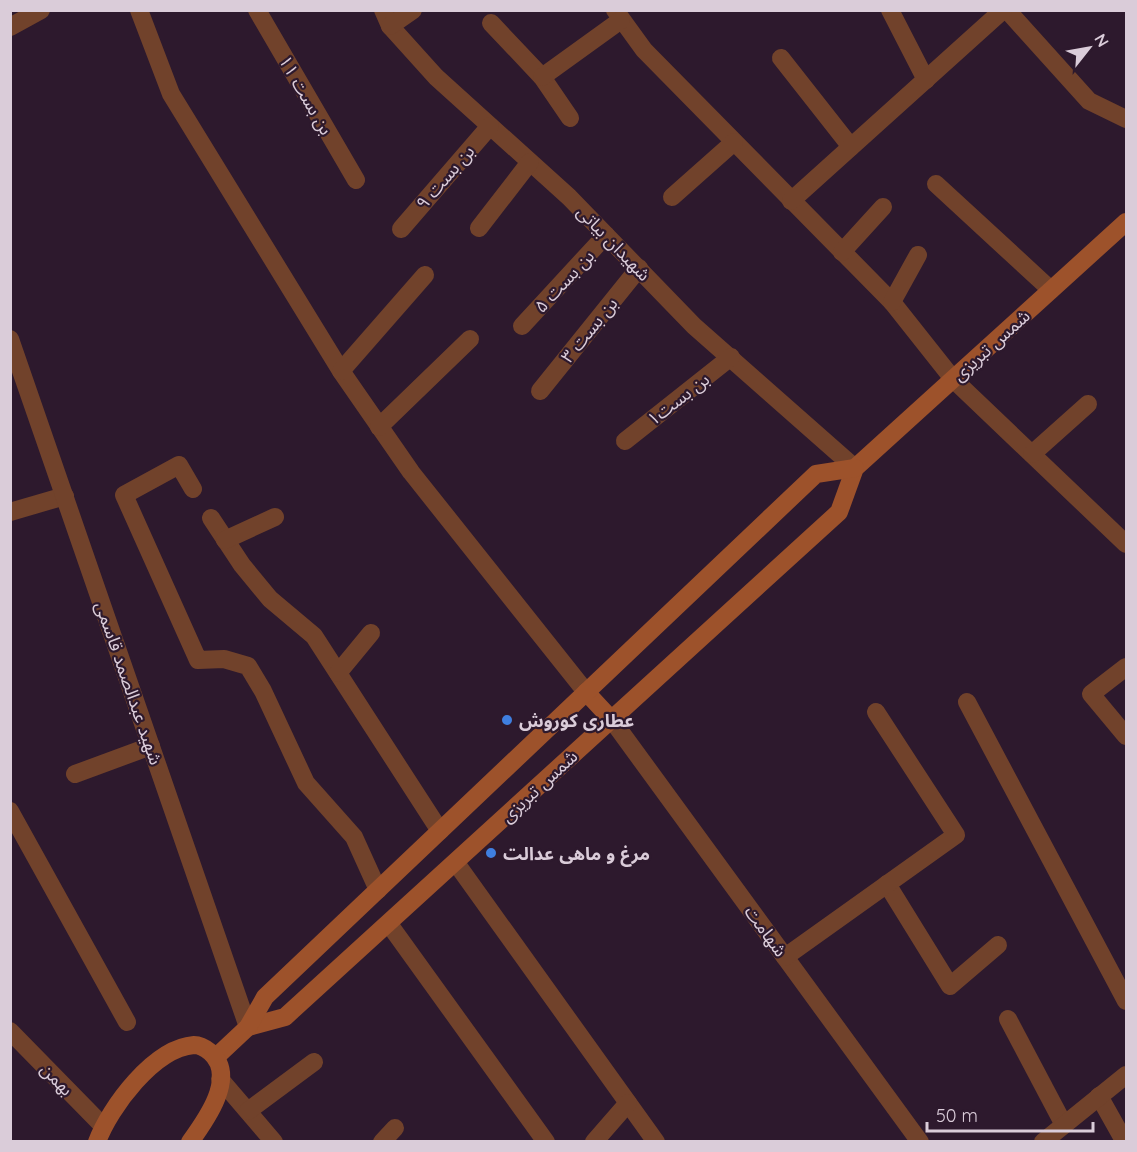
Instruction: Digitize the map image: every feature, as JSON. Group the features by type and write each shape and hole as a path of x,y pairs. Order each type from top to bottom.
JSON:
{"main road":[{"name":"شمس تبریزی","path":"248,1027 285,1017 839,512 855,468 1126,222"},
{"name":"شمس تبریزی","path":"216,1057 248,1027 266,997 816,474 855,468"},
{"path":"586,692 612,720"},
{"path":"100,1134 116,1103 134,1082 178,1048 196,1045 216,1057 220,1079 219,1094 190,1142"}],"street":[{"path":"10,27 41,10"},
{"path":"139,10 171,94 341,371 411,472 586,692"},
{"name":"بن بست ۱۱","path":"257,10 356,180"},
{"path":"387,18 413,10"},
{"path":"890,10 926,80"},
{"path":"791,201 1005,10 1089,101 1126,119"},
{"path":"542,77 618,15 644,50 892,302 953,379 1126,543"},
{"name":"شهیدان بیاتی","path":"387,18 436,77 606,235 694,326 855,468"},
{"path":"491,23 542,77 570,118"},
{"path":"781,58 851,147"},
{"name":"بن بست ۹","path":"401,229 490,126"},
{"path":"672,197 734,142"},
{"path":"479,228 530,162"},
{"path":"936,184 1051,290"},
{"path":"842,252 883,207"},
{"name":"بن بست ۵","path":"522,326 606,235"},
{"path":"892,302 918,255"},
{"name":"بن بست ۳","path":"540,391 639,268"},
{"path":"341,371 425,275"},
{"path":"379,426 470,339"},
{"name":"شهید عبدالصمد قاسمی","path":"11,345 248,1027"},
{"name":"بن بست۱","path":"625,441 731,357"},
{"path":"1032,454 1088,404"},
{"path":"193,489 179,465 124,495 198,660 224,659 248,666 263,691 306,783 354,837 378,890"},
{"path":"10,512 65,496"},
{"path":"211,518 270,599 314,636 440,831"},
{"path":"225,540 275,518"},
{"path":"338,674 371,633"},
{"path":"1126,667 1092,694 1126,736"},
{"path":"966,702 1126,1001"},
{"path":"785,957 956,835 876,712"},
{"name":"شهامت","path":"612,720 920,1142"},
{"path":"75,774 151,746"},
{"path":"11,814 127,1022"},
{"path":"456,863 656,1142"},
{"path":"887,884 950,986 998,945"},
{"path":"389,924 546,1142"},
{"path":"1008,1019 1064,1125"},
{"name":"بهمن","path":"10,1031 100,1134"},
{"path":"248,1111 314,1062"},
{"path":"1043,1142 1126,1075"},
{"path":"220,1079 274,1142"},
{"path":"1099,1096 1122,1137"},
{"path":"594,1142 628,1103"},
{"path":"382,1142 395,1128"}],"place":[{"name":"عطاری کوروش","path":"507,720"},
{"name":"مرغ و ماهی عدالت","path":"491,853"}]}
